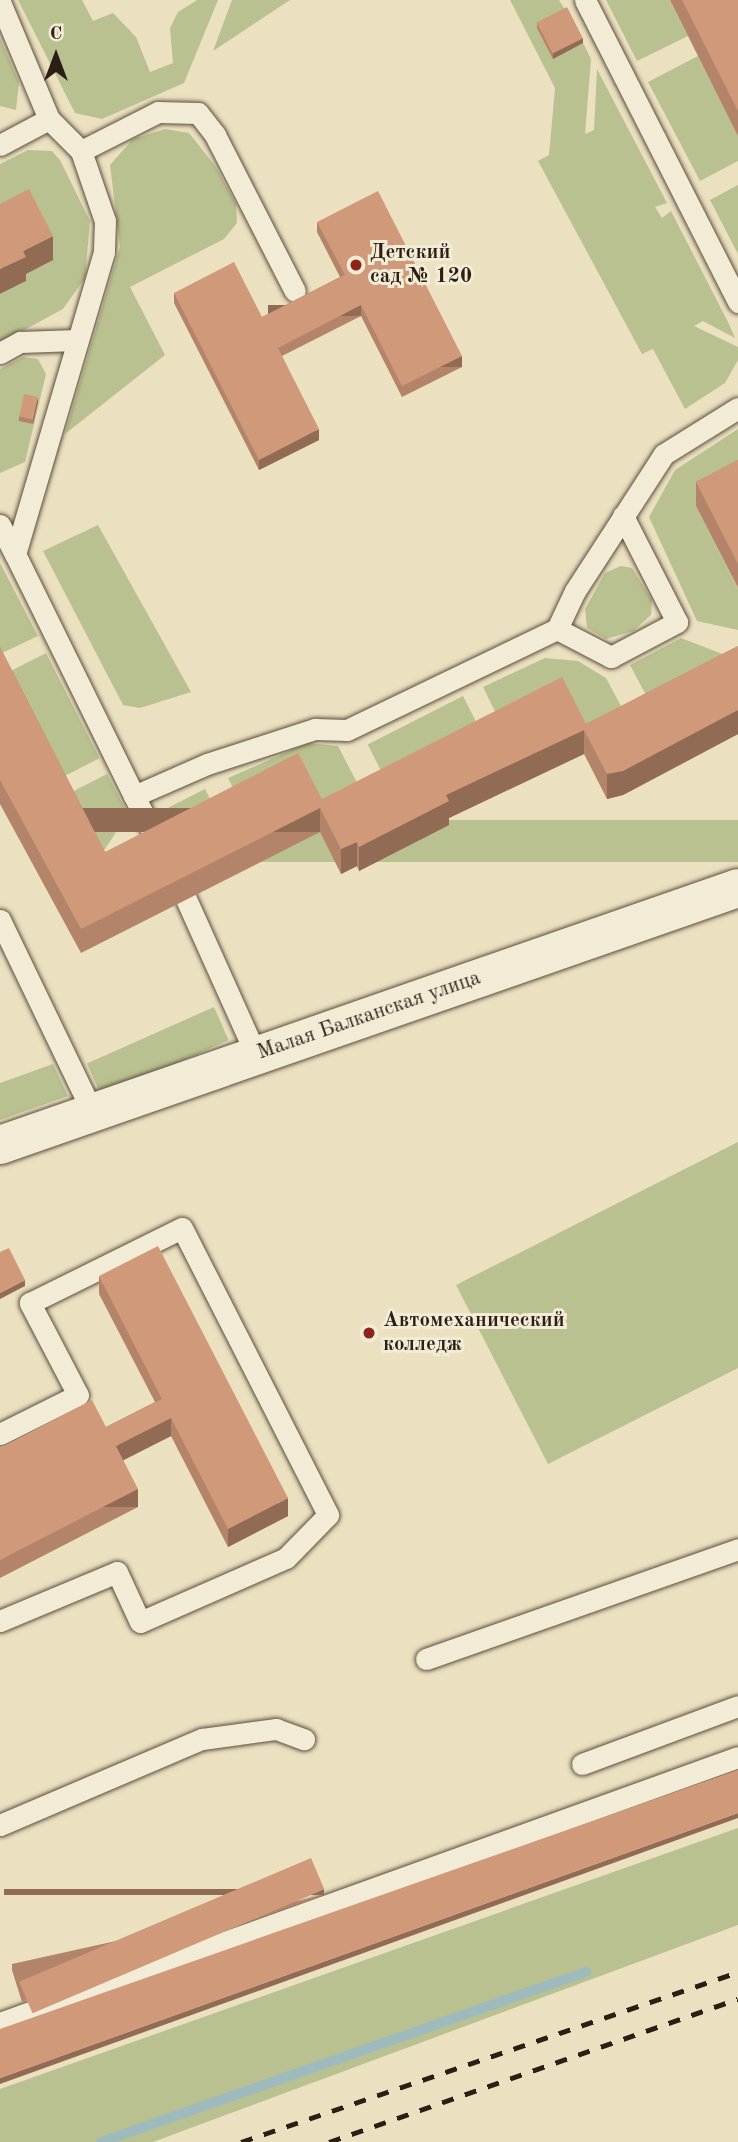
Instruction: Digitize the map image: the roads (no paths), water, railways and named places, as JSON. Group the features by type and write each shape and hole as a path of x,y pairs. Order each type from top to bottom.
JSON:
{"street":[{"name":"Малая Балканская улица","path":"0,1145 738,888"}],"lane":[{"path":"585,0 738,302"},
{"path":"0,2 49,119 81,151 105,221 104,251 15,554"},
{"path":"81,151 158,112 198,113 215,135 296,290"},
{"path":"0,145 49,119"},
{"path":"0,353 20,342 78,340"},
{"path":"134,796 207,764 315,729 347,730 558,629 623,516 664,454 738,408"},
{"path":"558,629 611,657 677,622 623,516"},
{"path":"0,525 161,848"},
{"path":"186,899 256,1055"},
{"path":"0,920 93,1113"},
{"path":"0,1434 78,1395 30,1303 181,1228 328,1515 286,1558 140,1622 117,1572 0,1621"},
{"path":"426,1659 738,1549"},
{"path":"582,1764 738,1706"},
{"path":"0,1825 202,1739 276,1729 304,1739"},
{"path":"0,2023 738,1757"}],"waterway":[{"path":"101,2142 586,1972"}],"railway":[{"path":"241,2142 738,1972"},
{"path":"329,2142 738,1999"}],"place":[{"name":"Детский сад № 120","path":"356,265"},
{"name":"Автомеханический колледж","path":"369,1333"}]}
